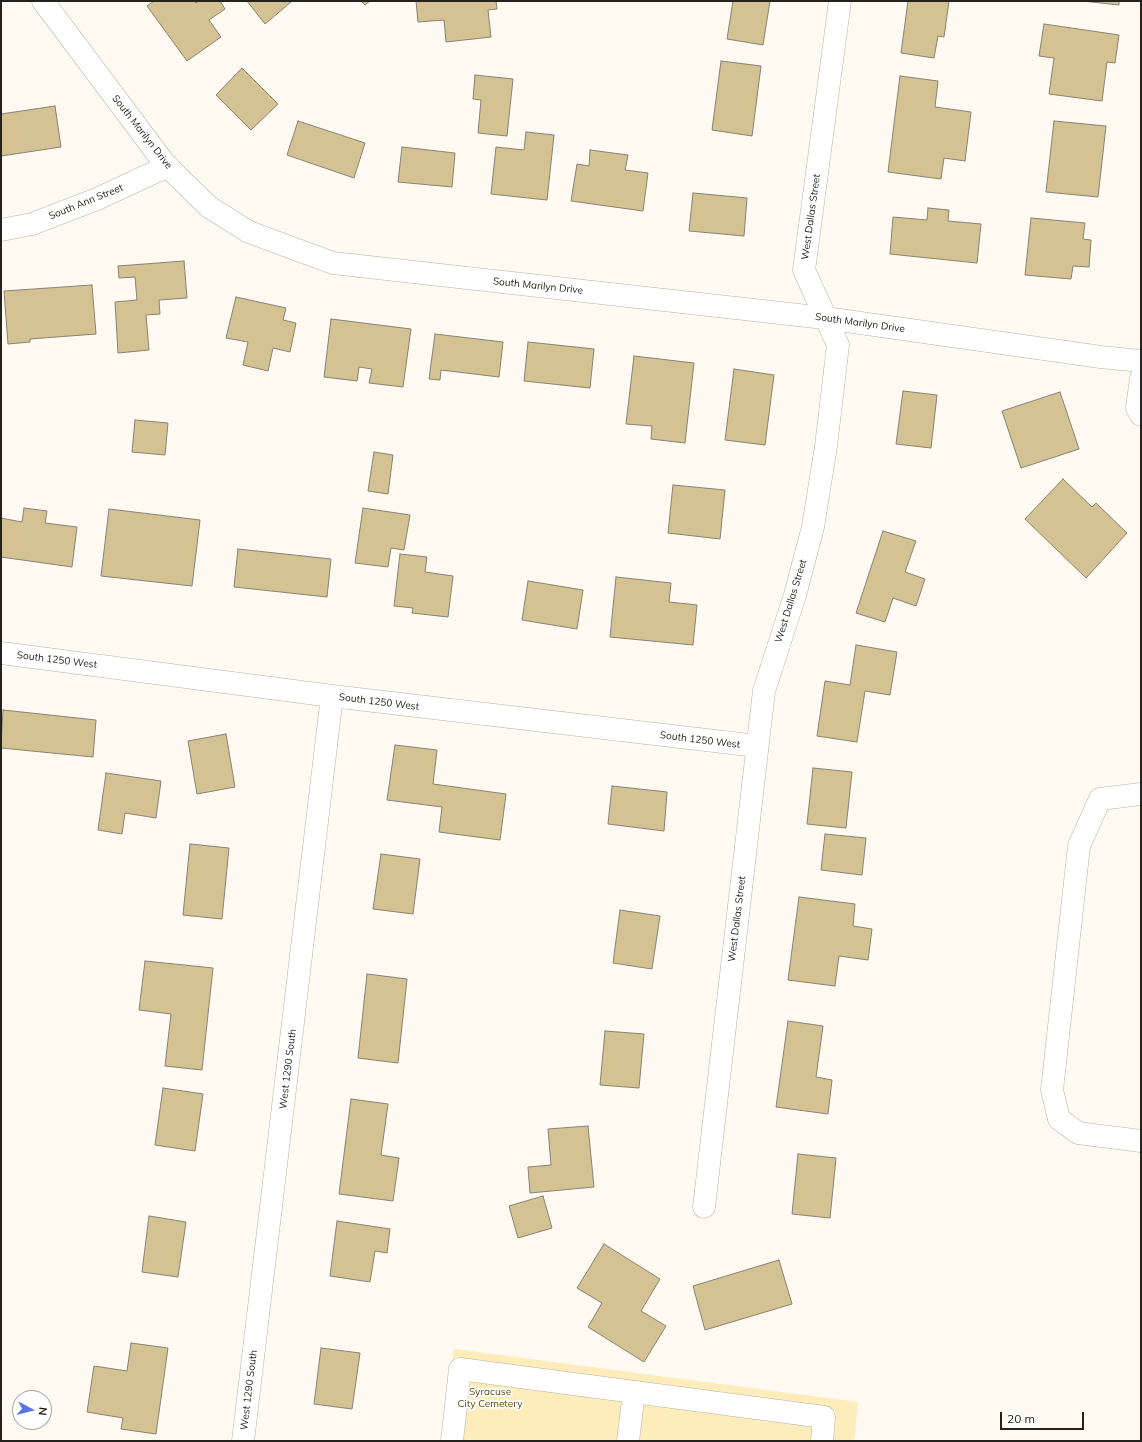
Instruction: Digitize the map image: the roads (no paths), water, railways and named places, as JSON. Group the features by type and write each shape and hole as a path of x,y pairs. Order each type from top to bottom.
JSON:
{"street":[{"name":"South Marilyn Drive","path":"43,1 168,166 209,207 249,232 333,263 825,318 1101,357 1141,361"},
{"name":"West Dallas Street","path":"704,1207 764,691 795,595 811,534 826,446 838,345 804,270 840,1"},
{"name":"South Ann Street","path":"1,230 32,224 97,199 168,166"},
{"path":"1141,378 1137,408 1141,415"},
{"name":"South 1250 West","path":"1,653 332,696 757,746"},
{"name":"West 1290 South","path":"243,1441 332,696"},
{"path":"1141,794 1100,799 1079,846 1052,1090 1059,1119 1078,1133 1141,1141"},
{"path":"452,1441 460,1369 824,1417 822,1441"},
{"path":"628,1441 634,1392"}],"park label":[{"name":"Syracuse City Cemetery","path":"490,1398"}]}
